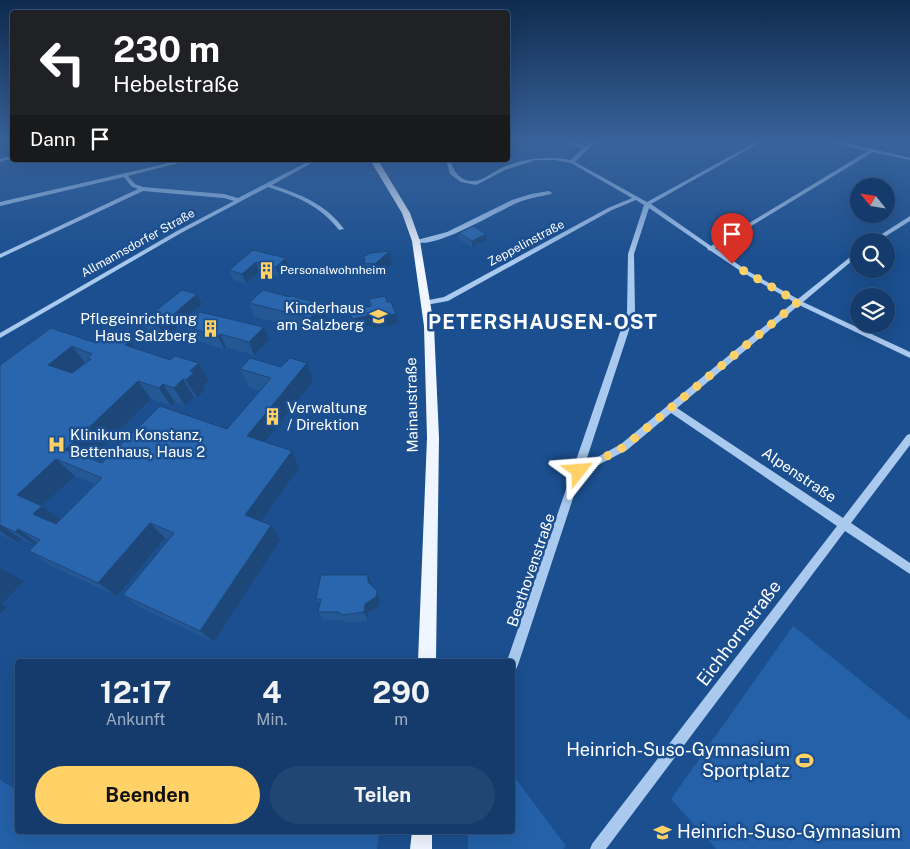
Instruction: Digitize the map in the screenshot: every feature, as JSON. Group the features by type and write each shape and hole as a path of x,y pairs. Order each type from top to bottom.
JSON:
{"main road":[{"name":"Mainaustraße","path":"387,182 406,213 416,241 426,303 432,362 433,438 427,659"},
{"path":"421,849 422,834"}],"street":[{"path":"0,204 101,182"},
{"path":"131,182 142,189 224,196 238,200"},
{"name":"Allmannsdorfer Straße","path":"0,336 110,271 273,182"},
{"path":"607,182 647,204 710,249 798,302 910,355"},
{"path":"647,204 687,182"},
{"path":"710,249 821,182"},
{"path":"267,185 305,199 334,218 341,229"},
{"path":"0,256 142,189"},
{"path":"416,241 436,238 527,196 548,193"},
{"name":"Zeppelinstraße","path":"426,303 446,298 636,198"},
{"name":"Beethovenstraße","path":"514,659 631,312 631,254 647,204"},
{"path":"887,233 910,219"},
{"path":"579,471 624,447 850,259"},
{"name":"Alpenstraße","path":"670,408 910,569"},
{"name":"Eichhornstraße","path":"597,849 910,438"}],"shaded area":[{"name":"Heinrich-Suso-Gymnasium Sportplatz","path":"793,626 910,720 910,849 716,849 671,799"},
{"path":"515,778 566,846 563,849 468,849 468,834 515,834"},
{"path":"0,780 15,789 15,834 379,834 377,849 0,849"}],"building":[{"path":"473,226 486,234 472,241 459,233"},
{"path":"253,250 286,258 276,267 256,262 242,274 229,270"},
{"path":"390,251 376,263 365,264 364,256 371,253"},
{"path":"182,290 197,294 159,327 143,322 168,301"},
{"path":"263,290 322,304 310,318 249,303"},
{"path":"385,296 387,302 391,302 396,314 372,319 371,315 352,319 350,310 371,306 369,299"},
{"path":"200,312 264,327 249,342 187,327"},
{"path":"51,328 96,343 109,334 130,341 125,345 170,360 175,356 199,363 190,371 194,372 186,380 183,379 174,388 163,384 159,388 138,381 65,450 102,463 160,406 227,429 271,378 240,369 250,358 281,367 290,358 307,363 247,436 292,451 245,515 271,525 200,631 123,595 174,533 150,523 98,583 29,551 40,540 18,529 15,532 0,525 0,365","holes":["72,346 92,354 87,358 91,359 72,373 48,365","56,459 102,478 56,524 33,514 42,506 17,495"]},
{"path":"321,575 368,575 368,582 377,591 376,597 365,604 364,612 343,615 338,612 318,612 321,599 316,599"}],"place":[{"name":"Personalwohnheim","path":"266,270"},
{"name":"Kinderhaus am Salzberg","path":"378,317"},
{"name":"Pflegeinrichtung Haus Salzberg","path":"211,328"},
{"name":"Verwaltung / Direktion","path":"273,417"},
{"name":"Klinikum Konstanz, Bettenhaus, Haus 2","path":"56,444"},
{"name":"Heinrich-Suso-Gymnasium Sportplatz","path":"804,760"},
{"name":"Heinrich-Suso-Gymnasium","path":"663,832"}],"district":[{"name":"PETERSHAUSEN-OST","path":"543,322"}],"route":[{"path":"579,471 624,447 798,302 732,264"}]}
